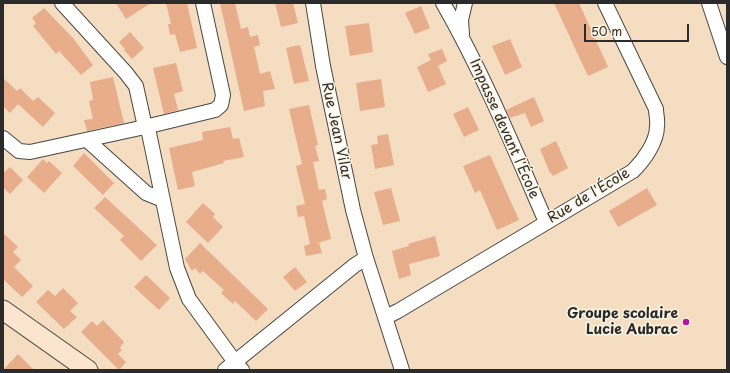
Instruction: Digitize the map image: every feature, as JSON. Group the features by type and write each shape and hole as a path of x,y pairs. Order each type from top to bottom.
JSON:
{"street":[{"path":"62,3 136,86 145,127 149,133 177,268 182,285 189,299 234,367 355,265 366,258"},
{"path":"3,138 19,151 30,152 215,110 221,105 223,95 203,3"},
{"name":"Rue Jean Vilar","path":"313,3 328,93 353,210 366,258 402,370"},
{"name":"Impasse devant l'École","path":"443,3 462,36 489,93 546,222"},
{"path":"462,36 461,20 464,3"},
{"name":"Rue de l'École","path":"386,317 633,171 645,156 658,127 656,109 605,3"},
{"path":"709,3 727,57"},
{"path":"87,140 146,193 163,200"},
{"path":"3,310 88,370"}],"building":[{"path":"116,3 151,3 126,19"},
{"path":"166,3 187,3 197,48 180,52 175,34 170,35 168,24 171,24"},
{"path":"220,3 235,3 241,29 248,27 250,37 258,35 260,45 254,47 260,74 270,71 275,89 263,91 265,106 244,111"},
{"path":"275,3 293,3 298,23 281,27"},
{"path":"554,3 579,3 608,67 588,76"},
{"path":"421,6 430,28 415,34 405,13"},
{"path":"44,8 73,38 93,65 81,75 59,51 56,54 33,26 36,23 32,18"},
{"path":"369,23 373,52 350,56 345,26"},
{"path":"130,32 144,48 132,59 119,42"},
{"path":"510,39 522,67 505,75 492,46"},
{"path":"300,45 309,81 294,84 286,48"},
{"path":"442,49 447,61 438,66 446,84 428,92 417,67 431,60 428,54"},
{"path":"176,63 183,91 174,94 178,110 164,114 153,68"},
{"path":"113,77 124,123 87,131 84,120 93,119 89,101 93,100 90,82"},
{"path":"3,78 17,91 20,88 33,101 38,97 55,113 43,127 18,104 10,113 3,106"},
{"path":"381,79 385,107 360,111 356,83"},
{"path":"534,97 544,121 531,127 525,113 510,118 506,110"},
{"path":"309,105 318,145 315,146 319,161 313,162 319,190 325,189 327,199 322,201 331,239 314,244 319,243 322,253 306,256 304,246 310,244 304,216 298,217 296,206 305,204 296,166 302,164 289,109"},
{"path":"468,107 479,130 464,137 453,114"},
{"path":"230,127 233,139 239,138 244,157 223,161 224,163 192,172 195,186 178,190 169,148 203,140 202,132"},
{"path":"388,134 394,165 375,169 371,145 378,144 377,136"},
{"path":"556,141 568,168 553,176 550,173 540,149"},
{"path":"84,153 114,183 103,195 73,166"},
{"path":"490,155 519,220 497,230 480,190 475,193 463,166"},
{"path":"43,159 47,163 49,161 62,173 44,193 27,177"},
{"path":"10,167 23,180 10,194 3,187 3,173"},
{"path":"391,188 400,221 383,225 374,192"},
{"path":"647,188 657,205 618,227 609,211"},
{"path":"105,197 157,245 141,261 120,240 124,236 94,208"},
{"path":"203,203 215,214 213,217 223,227 208,243 186,222"},
{"path":"3,233 18,247 13,252 21,260 14,267 33,286 22,297 3,279"},
{"path":"435,236 440,256 409,264 411,275 399,279 392,251 409,246 408,244"},
{"path":"200,243 268,309 256,321 235,301 233,304 221,293 224,290 203,271 200,274 195,268 192,271 185,259"},
{"path":"295,267 307,282 295,291 283,277"},
{"path":"146,275 170,298 159,310 134,287"},
{"path":"63,288 78,303 70,311 77,317 64,329 36,302 48,290 55,296"},
{"path":"103,320 124,342 120,348 122,350 118,354 126,362 119,370 81,332 92,321 97,326"},
{"path":"18,354 34,370 3,370"}],"place":[{"name":"Groupe scolaire Lucie Aubrac","path":"686,322"}]}
